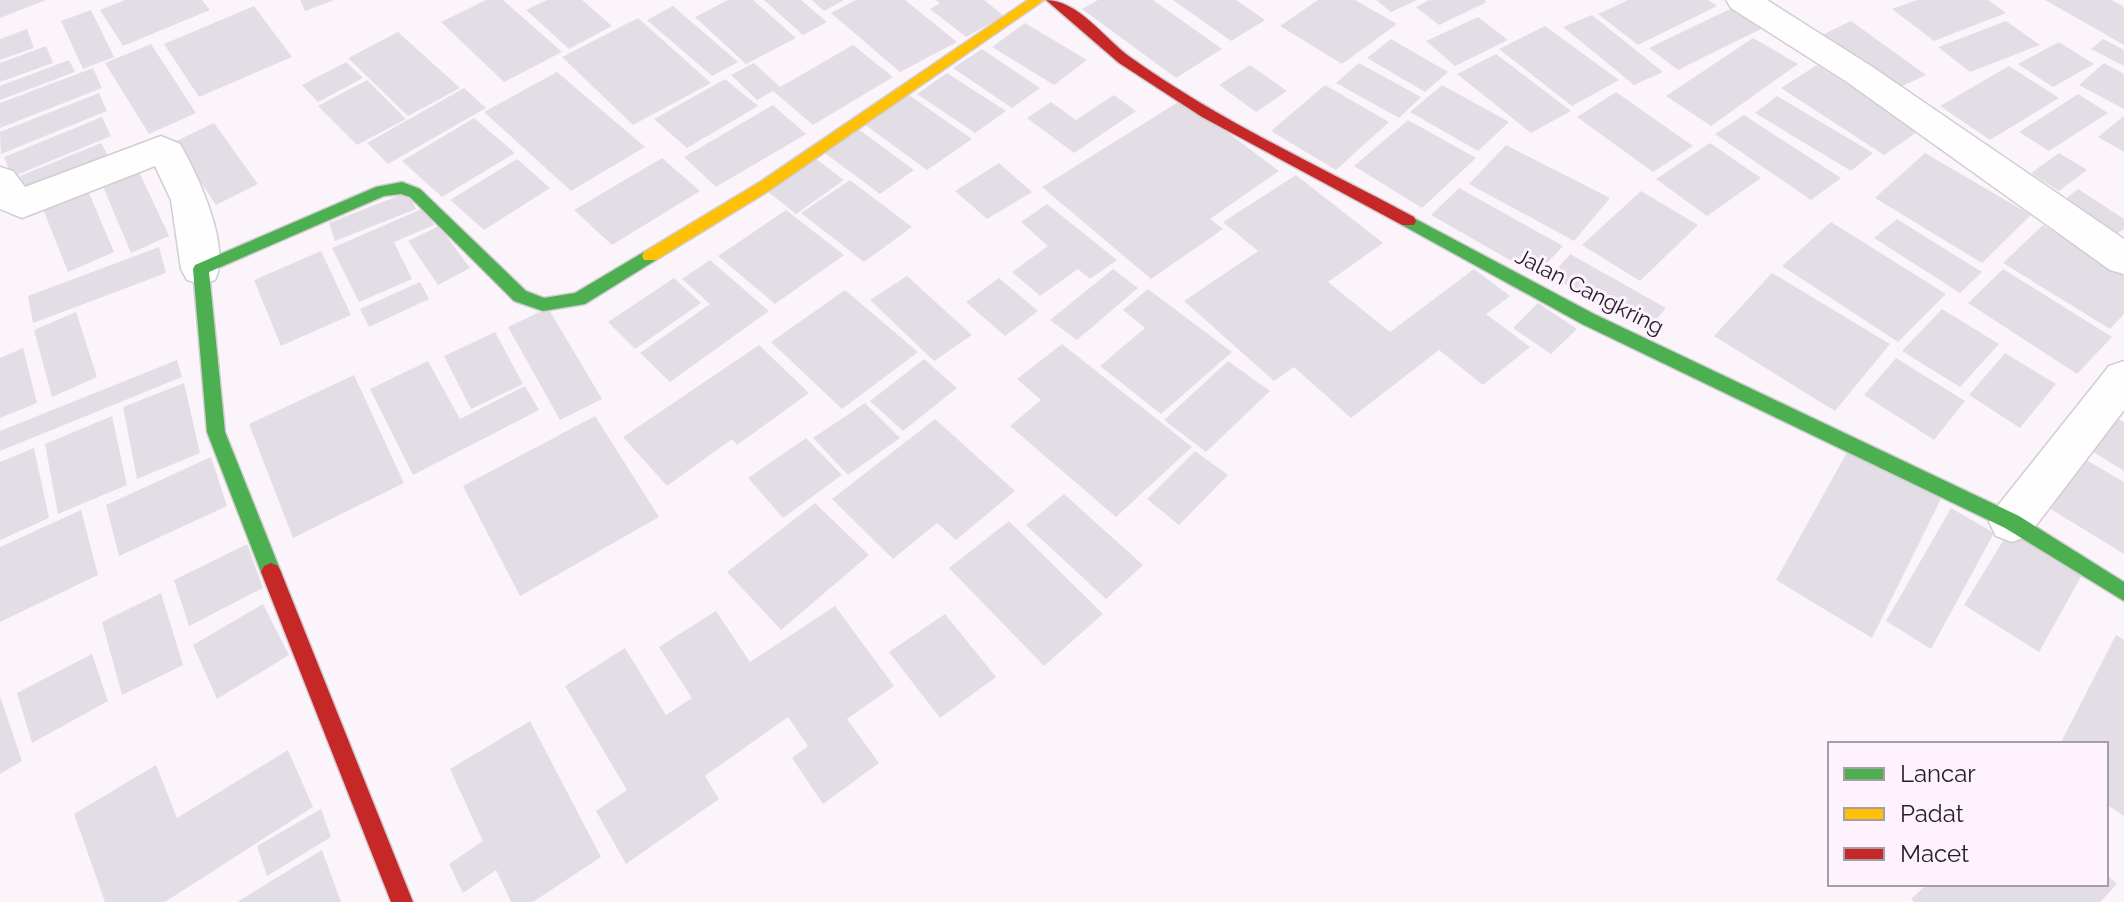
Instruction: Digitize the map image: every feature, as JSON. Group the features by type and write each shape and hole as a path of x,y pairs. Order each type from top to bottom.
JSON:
{"street":[{"path":"201,269 381,191 402,188 415,193 520,296 543,305 579,299 765,186 1037,0"},
{"name":"Jalan Cangkring","path":"1053,0 1124,60 1234,128 1588,319 2012,522 2124,592"},
{"path":"1743,0 1859,74 2124,259"},
{"path":"0,181 14,200 22,204 161,149 167,153 190,200 201,269 216,432 402,902"},
{"path":"2012,522 2124,378"}],"building":[{"path":"0,0 46,0 0,18"},
{"path":"125,0 202,0 210,10 123,46 100,10"},
{"path":"300,0 334,0 305,11"},
{"path":"486,0 503,0 562,52 504,82 441,22"},
{"path":"547,0 582,0 612,26 569,49 526,10"},
{"path":"728,0 753,0 796,38 746,64 695,17"},
{"path":"764,0 801,0 827,22 803,35"},
{"path":"812,0 844,0 824,11"},
{"path":"856,0 905,0 957,42 900,72 831,13"},
{"path":"935,0 984,0 1004,16 966,37 930,9 940,3"},
{"path":"1098,0 1153,0 1222,49 1176,78 1082,9"},
{"path":"1173,0 1236,0 1265,20 1231,41"},
{"path":"1318,0 1355,0 1397,24 1342,64 1280,26"},
{"path":"1376,0 1417,0 1391,12"},
{"path":"1429,0 1487,2 1439,25 1416,7"},
{"path":"1628,0 1708,0 1717,6 1638,45 1598,14"},
{"path":"1917,0 1988,0 2006,13 1934,41 1892,9"},
{"path":"2045,0 2112,0 2124,7 2124,45"},
{"path":"254,6 292,57 199,97 164,44"},
{"path":"673,6 738,62 712,76 647,20"},
{"path":"1736,6 1765,27 1678,70 1649,48"},
{"path":"91,10 114,57 83,69 61,21"},
{"path":"1592,15 1663,72 1634,85 1563,27"},
{"path":"1478,17 1508,40 1455,66 1426,41"},
{"path":"638,18 711,83 633,125 562,57"},
{"path":"1851,21 1926,75 1894,90 1820,36"},
{"path":"2006,21 2040,45 1970,72 1938,47"},
{"path":"1025,23 1087,60 1054,85 992,47"},
{"path":"1545,26 1619,80 1572,106 1499,49"},
{"path":"27,29 34,48 0,60 0,39"},
{"path":"398,32 460,88 408,116 348,58"},
{"path":"1753,38 1798,64 1711,126 1666,96"},
{"path":"1391,39 1448,72 1425,92 1367,58"},
{"path":"2103,39 2124,50 2124,66 2091,49"},
{"path":"2059,42 2094,64 2053,87 2018,64"},
{"path":"151,44 196,113 149,134 105,63"},
{"path":"853,45 893,77 813,125 773,91 757,100 731,75 754,63 780,87"},
{"path":"46,46 53,63 0,82 0,63"},
{"path":"982,49 1040,88 1012,108 953,68"},
{"path":"1496,54 1571,111 1531,133 1457,74"},
{"path":"69,60 75,72 0,100 0,86"},
{"path":"346,62 363,78 318,102 302,85"},
{"path":"1359,63 1421,97 1399,118 1336,83"},
{"path":"2104,63 2124,74 2124,109 2079,85"},
{"path":"1250,65 1287,91 1256,112 1219,85"},
{"path":"1817,65 1920,130 1884,155 1781,88"},
{"path":"2009,66 2059,98 1990,140 1940,106"},
{"path":"93,68 102,88 0,128 0,103"},
{"path":"557,72 645,147 571,191 484,112"},
{"path":"947,73 1006,111 975,133 917,94"},
{"path":"725,79 758,106 687,148 654,119"},
{"path":"367,80 406,119 357,145 318,106"},
{"path":"1325,85 1389,122 1336,170 1271,131"},
{"path":"1442,85 1509,122 1478,151 1410,112"},
{"path":"464,88 486,108 388,164 367,143"},
{"path":"1616,92 1693,146 1653,172 1577,117"},
{"path":"99,93 107,111 1,154 0,132"},
{"path":"2078,94 2108,113 2049,151 2019,132"},
{"path":"909,95 972,139 927,170 864,124"},
{"path":"1114,95 1136,111 1074,153 1027,118 1051,102 1076,120"},
{"path":"1777,96 1873,153 1851,171 1755,113"},
{"path":"1183,99 1279,171 1210,219 1223,229 1151,279 1042,187"},
{"path":"773,105 806,134 716,187 684,157"},
{"path":"1744,115 1841,178 1811,200 1715,134"},
{"path":"2124,116 2124,152 2098,137"},
{"path":"102,117 111,136 12,177 4,157"},
{"path":"474,118 515,153 442,197 402,161"},
{"path":"1408,120 1476,158 1422,208 1354,166"},
{"path":"214,123 258,184 216,205 174,142"},
{"path":"857,128 914,170 880,194 822,151"},
{"path":"101,143 111,161 29,196 20,176"},
{"path":"1710,143 1761,178 1707,216 1656,179"},
{"path":"1506,145 1610,198 1574,241 1469,184"},
{"path":"1925,153 2031,215 1982,263 1875,198"},
{"path":"2059,153 2087,170 2059,191 2031,173"},
{"path":"662,158 700,191 612,245 574,210"},
{"path":"815,158 844,180 796,214 767,191"},
{"path":"517,159 550,188 484,230 450,200"},
{"path":"999,163 1032,192 987,219 955,191"},
{"path":"137,167 169,236 131,253 101,182"},
{"path":"1296,175 1383,243 1328,282 1390,332 1474,269 1510,296 1486,314 1530,347 1483,385 1439,350 1351,418 1294,367 1274,381 1184,301 1258,251 1223,222"},
{"path":"850,180 912,227 864,262 801,213"},
{"path":"86,186 114,252 68,272 41,204"},
{"path":"1459,188 1563,246 1536,275 1431,215"},
{"path":"2078,189 2124,219 2124,229 2108,240 2056,206"},
{"path":"1641,191 1698,225 1640,281 1582,245"},
{"path":"408,192 416,209 335,241 329,223"},
{"path":"1047,204 1117,260 1090,279 1078,269 1040,296 1012,272 1048,246 1021,222"},
{"path":"424,208 434,225 394,242 412,279 359,302 332,248"},
{"path":"786,210 844,255 775,304 718,256"},
{"path":"1897,219 1982,272 1960,293 1874,238"},
{"path":"1831,222 1946,294 1898,342 1782,266"},
{"path":"2043,225 2124,274 2124,314 2110,329 2003,263"},
{"path":"439,226 470,268 438,285 408,241"},
{"path":"159,247 166,273 33,323 28,296"},
{"path":"321,251 351,315 281,346 254,280"},
{"path":"1570,254 1666,308 1646,331 1551,276"},
{"path":"710,260 769,311 670,382 640,353 710,304 682,279"},
{"path":"1113,269 1138,288 1077,340 1050,320"},
{"path":"2003,269 2112,337 2077,374 1968,303"},
{"path":"1772,273 1890,344 1835,411 1714,336"},
{"path":"907,276 972,335 934,361 870,300"},
{"path":"674,278 701,303 635,349 608,322"},
{"path":"999,278 1038,311 1005,336 966,302"},
{"path":"420,282 429,299 369,327 360,309"},
{"path":"1148,289 1232,352 1161,414 1100,366 1145,328 1123,310"},
{"path":"845,290 918,352 842,409 771,342"},
{"path":"1538,303 1577,329 1551,354 1513,328"},
{"path":"548,308 602,399 560,420 508,327"},
{"path":"1942,309 1999,344 1960,387 1902,351"},
{"path":"76,312 97,377 52,397 34,330"},
{"path":"495,332 523,384 471,409 444,356"},
{"path":"1062,344 1192,447 1116,517 1010,426 1041,400 1017,379"},
{"path":"759,345 809,393 737,445 732,439 667,486 623,437"},
{"path":"23,348 37,403 0,418 0,358"},
{"path":"2005,353 2056,384 2020,428 1969,395"},
{"path":"1896,358 1965,401 1934,440 1864,395"},
{"path":"924,359 957,388 903,431 870,401"},
{"path":"177,360 182,377 0,451 0,431"},
{"path":"428,361 460,419 525,386 539,410 413,475 370,389"},
{"path":"1228,361 1270,391 1206,452 1164,420"},
{"path":"354,375 404,483 293,538 249,424"},
{"path":"184,383 200,453 137,479 123,407"},
{"path":"865,403 900,438 848,475 813,438"},
{"path":"112,416 127,485 58,514 45,444"},
{"path":"595,416 659,517 520,596 463,486"},
{"path":"2116,418 2124,422 2124,471 2093,452"},
{"path":"935,419 1015,491 956,540 937,523 893,559 832,499"},
{"path":"806,438 842,475 783,518 748,478"},
{"path":"1850,447 1942,497 1872,638 1776,580"},
{"path":"34,448 49,518 0,540 0,462"},
{"path":"1195,451 1228,475 1179,525 1147,499"},
{"path":"211,457 227,506 119,556 106,505"},
{"path":"2083,458 2124,482 2124,554 2049,508"},
{"path":"1064,494 1143,565 1106,599 1026,525"},
{"path":"815,503 869,555 781,630 727,572"},
{"path":"1951,508 1994,533 1931,649 1886,621"},
{"path":"81,510 98,575 0,622 0,547"},
{"path":"1009,521 1103,614 1044,666 949,568"},
{"path":"2010,529 2083,573 2039,652 1964,605"},
{"path":"247,544 263,588 189,626 174,580"},
{"path":"161,593 183,665 122,695 102,622"},
{"path":"263,604 289,655 217,699 193,645"},
{"path":"835,606 894,686 847,719 879,763 823,804 792,758 808,746 788,717 705,776 719,799 626,864 596,811 627,790 565,686 625,648 666,715 692,698 659,647 716,611 750,662"},
{"path":"945,614 996,677 940,718 889,652"},
{"path":"2116,635 2124,640 2124,816 2108,805 2108,742 2061,742"},
{"path":"92,654 108,701 32,743 17,693"},
{"path":"0,696 22,761 0,774"},
{"path":"530,721 601,857 533,902 511,902 496,870 463,893 449,864 483,841 450,769"},
{"path":"288,750 313,807 165,902 105,902 74,814 156,765 177,818"},
{"path":"321,809 331,837 267,876 257,846"},
{"path":"322,850 341,902 237,902"},
{"path":"2108,876 2117,884 2100,902 1914,902 1911,899 1925,886 2108,886"}],"traffic: fast":[{"path":"271,572 216,432 201,269 381,191 402,188 415,193 520,296 543,305 579,299 650,256"},
{"path":"1408,221 1588,319 2012,522 2124,592"}],"traffic: slow":[{"path":"650,256 765,186 1037,0"}],"traffic: jam":[{"path":"1053,0 1124,60 1207,113 1408,221"},
{"path":"271,572 402,902"}]}
